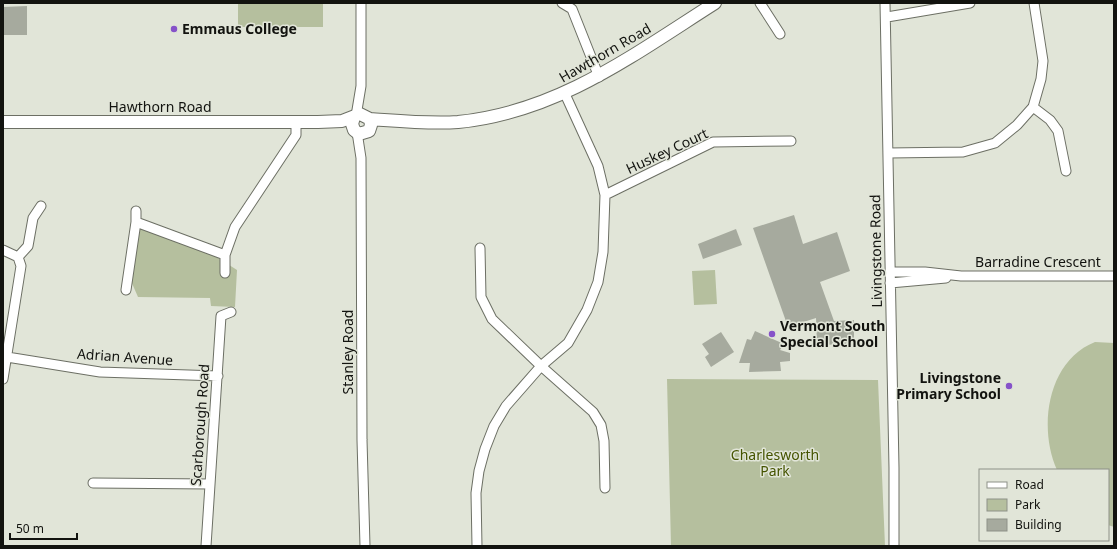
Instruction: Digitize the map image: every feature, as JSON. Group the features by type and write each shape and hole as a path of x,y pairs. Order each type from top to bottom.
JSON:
{"main road":[{"name":"Hawthorn Road","path":"318,122 342,127 365,127 408,122 458,122 498,115 530,106 565,94 599,77 715,3"},
{"name":"Hawthorn Road","path":"3,122 318,122 342,121 355,117"},
{"path":"355,117 352,127 365,127"}],"street":[{"name":"Stanley Road","path":"362,3 361,86 365,127 361,158 362,440 365,546"},
{"path":"562,3 572,9 599,77"},
{"path":"760,3 780,34"},
{"name":"Livingstone Road","path":"885,3 887,17 894,546"},
{"path":"887,17 970,3"},
{"path":"889,154 963,152 994,143 1017,124 1033,107 1042,79 1043,61 1034,3"},
{"name":"Stanley Road","path":"355,117 361,86"},
{"path":"476,546 476,493 485,448 506,406 541,366 568,343 587,310 598,282 602,252 605,195 598,166 565,94"},
{"path":"1033,107 1050,120 1058,131 1066,171"},
{"path":"225,273 225,255 234,227 296,135 296,122"},
{"name":"Huskey Court","path":"605,195 713,142 791,141"},
{"path":"18,257 28,246 33,218 41,206"},
{"path":"126,290 136,222 136,211"},
{"path":"136,222 225,255"},
{"path":"480,248 481,297 492,319 541,366 593,412 601,425 604,441 605,488"},
{"path":"3,250 18,257 21,266 3,379"},
{"name":"Barradine Crescent","path":"890,272 926,272 961,276 1114,276"},
{"name":"Barradine Crescent","path":"890,283 961,276"},
{"name":"Scarborough Road","path":"206,546 221,316 231,312"},
{"name":"Adrian Avenue","path":"7,357 100,372 218,376"},
{"path":"93,483 210,484"}],"green space":[{"path":"238,3 323,3 323,27 238,27"},
{"path":"139,226 215,256 237,270 235,307 211,306 210,298 138,297 131,281"},
{"path":"715,270 717,304 694,305 692,271"},
{"path":"1095,342 1114,343 1114,527 1109,525 1109,469 1057,469 1051,453 1048,435 1048,416 1051,397 1057,380 1066,364 1079,351"},
{"name":"Charlesworth Park","path":"667,379 878,380 885,546 671,546"}],"building":[{"path":"27,6 27,35 3,35 3,7"},
{"path":"794,215 803,244 837,232 850,271 820,282 834,321 854,320 854,344 817,345 816,318 788,327 753,228"},
{"path":"736,229 742,245 703,259 698,244"},
{"path":"755,331 784,344 780,350 790,353 790,361 780,362 781,371 749,372 750,363 739,363 747,339 751,340"},
{"path":"721,332 734,352 711,367 705,357 709,354 702,344"}],"place":[{"name":"Emmaus College","path":"174,29"},
{"name":"Vermont South Special School","path":"772,334"},
{"name":"Livingstone Primary School","path":"1009,386"}]}
